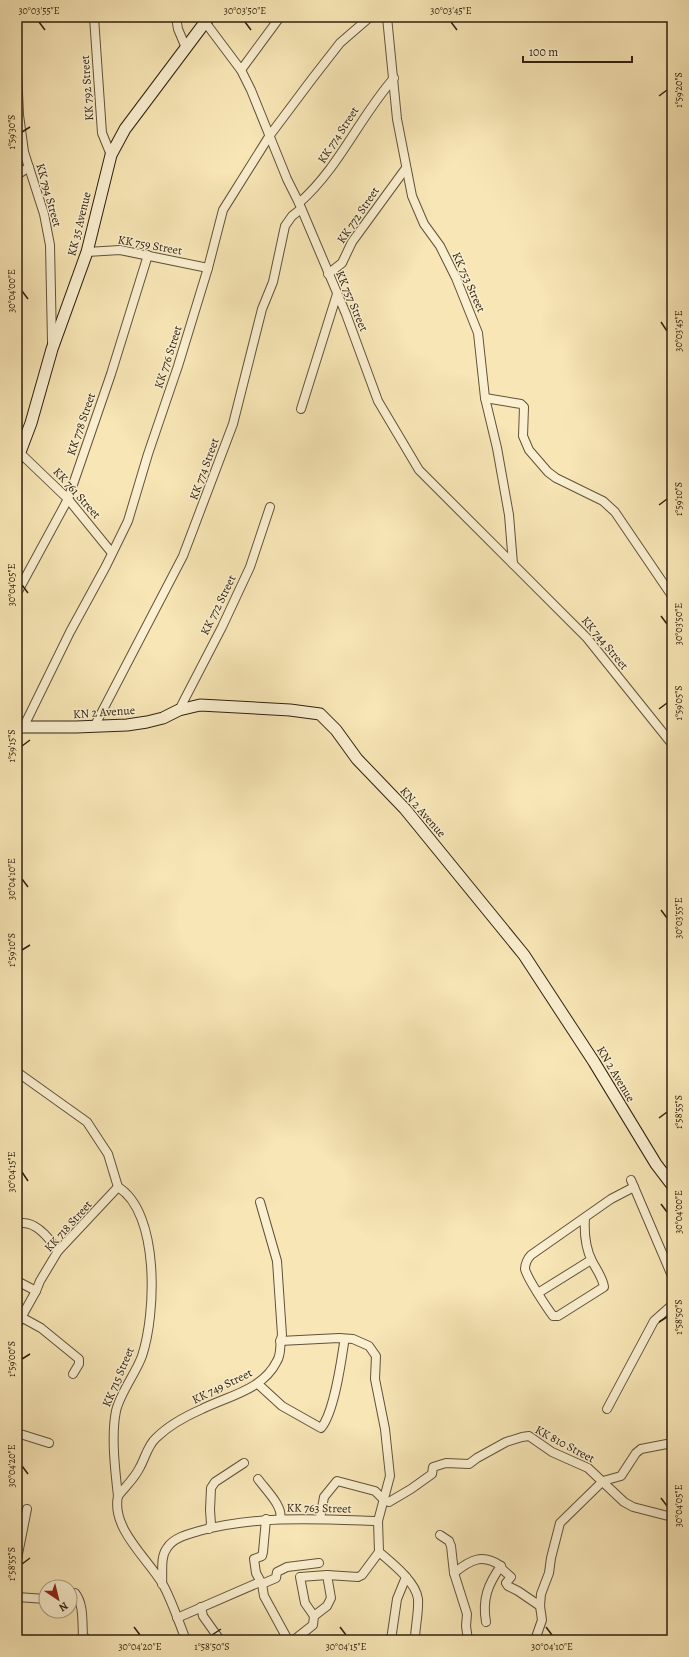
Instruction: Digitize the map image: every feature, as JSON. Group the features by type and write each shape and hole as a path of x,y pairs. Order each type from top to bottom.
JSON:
{"street":[{"name":"KK 792 Street","path":"94,17 102,133 111,155"},
{"path":"176,17 178,29 186,48"},
{"path":"241,70 280,17"},
{"name":"KK 776 Street","path":"20,728 128,521 208,268 223,210 270,135 340,43 370,17"},
{"name":"KK 753 Street","path":"387,17 397,119 408,182 416,208 424,224 440,246 456,278 478,333 485,398 497,448 509,515 513,564"},
{"name":"KK 35 Avenue","path":"19,457 31,423 52,349 87,252 111,155 125,129 207,20"},
{"name":"KK 757 Street","path":"207,20 241,70 337,294 378,401 419,470 513,564"},
{"name":"KK 794 Street","path":"17,71 19,115 24,152 44,214 50,245 52,349"},
{"name":"KK 774 Street","path":"94,727 183,556 233,424 262,309 273,282 285,226 323,180 370,108 394,78"},
{"path":"17,175 29,167"},
{"name":"KK 772 Street","path":"328,274 342,263 352,242 406,168"},
{"name":"KK 759 Street","path":"87,252 120,250 208,268"},
{"name":"KK 778 Street","path":"17,593 68,499 111,374 148,255"},
{"path":"301,409 337,294"},
{"path":"485,398 521,404 524,407 523,436 529,450 548,472 556,478 602,501 615,512 672,596"},
{"name":"KK 761 Street","path":"19,457 68,499 112,553"},
{"name":"KK 772 Street","path":"179,710 222,627 250,567 270,507"},
{"name":"KK 744 Street","path":"513,564 587,638 672,744"},
{"name":"KN 2 Avenue","path":"20,728 127,725 163,718 179,710 200,705 290,710 320,714 336,730 357,760 406,809 524,955 594,1062 656,1164 672,1185"},
{"path":"17,1072 87,1122 108,1154 118,1187"},
{"path":"585,1218 584,1233 591,1260 604,1284 604,1287 555,1317 551,1314 528,1277 525,1268 528,1259 531,1255 632,1184 672,1276"},
{"name":"KK 718 Street","path":"17,1325 36,1291 40,1280 58,1251 118,1187"},
{"name":"KK 715 Street","path":"118,1187 124,1190 140,1213 149,1245 152,1270 149,1328 141,1357 116,1408 113,1425 118,1496 116,1506 123,1526 142,1557 162,1584 186,1640"},
{"name":"KK 749 Street","path":"118,1496 140,1469 155,1438 176,1423 203,1408 226,1400 258,1384 277,1362 280,1354 280,1341 282,1335 277,1261 260,1202"},
{"path":"17,1224 26,1223 39,1229 51,1241 58,1251"},
{"path":"538,1293 591,1260"},
{"path":"17,1281 36,1291"},
{"path":"607,1409 654,1321 672,1305"},
{"path":"21,1317 41,1328 79,1359 79,1364 74,1374"},
{"path":"280,1341 339,1338 353,1339 369,1346 376,1356 374,1379 385,1429 390,1476 378,1521 378,1552 362,1575 358,1577 327,1575 300,1578 305,1603 314,1616 313,1625 294,1640"},
{"path":"258,1384 282,1406 321,1428 332,1406 344,1343"},
{"path":"17,1433 49,1443"},
{"name":"KK 810 Street","path":"384,1500 389,1502 411,1489 432,1474 433,1467 446,1463 469,1464 506,1442 529,1436 552,1452 588,1468 629,1504 672,1517"},
{"path":"535,1640 542,1620 540,1606 541,1594 549,1573 551,1558 560,1523 603,1481 621,1476 636,1453 641,1449 672,1443"},
{"path":"209,1529 211,1524 211,1488 215,1482 244,1463"},
{"path":"258,1479 280,1507 282,1514 280,1519"},
{"path":"320,1519 324,1497 337,1481 375,1490 384,1500"},
{"path":"17,1559 27,1509"},
{"path":"266,1519 262,1556 254,1559 256,1573 261,1583 264,1596 288,1640"},
{"name":"KK 763 Street","path":"162,1584 163,1559 166,1548 178,1539 209,1529 230,1524 266,1519 378,1521"},
{"path":"440,1535 449,1541 452,1546 454,1573 467,1614 466,1626 468,1640"},
{"path":"378,1552 406,1577 416,1590 418,1600 415,1640"},
{"path":"454,1573 466,1563 478,1559 489,1559 501,1566 502,1569 511,1577 506,1582 508,1586 540,1606"},
{"path":"177,1618 201,1607 276,1578 277,1572 287,1568 318,1563"},
{"path":"486,1622 484,1601 488,1588 501,1566"},
{"path":"314,1616 326,1606 331,1598 327,1575"},
{"path":"391,1640 397,1600 406,1577"},
{"path":"17,1597 38,1598"},
{"path":"78,1597 82,1611 83,1636 88,1640"},
{"path":"201,1607 203,1616 220,1640"}]}
